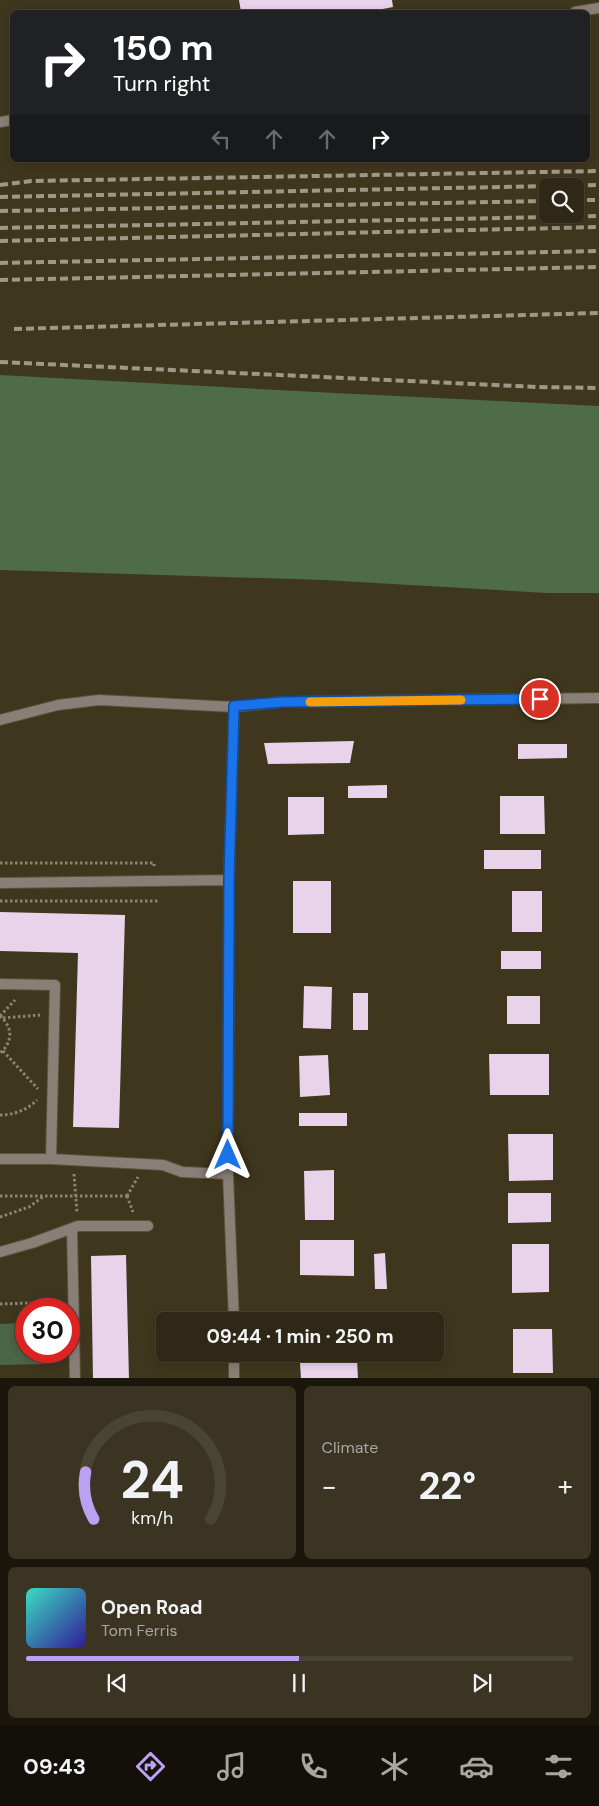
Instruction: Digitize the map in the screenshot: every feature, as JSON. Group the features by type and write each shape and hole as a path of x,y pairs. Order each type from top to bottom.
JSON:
{"street":[{"path":"0,720 58,705 99,700 234,706 282,702 599,698"},
{"path":"234,706 229,880 228,1174 234,1312"},
{"path":"0,883 229,880"},
{"path":"0,984 55,985 55,1013 48,1094 51,1159"},
{"path":"0,1159 51,1159 163,1165 182,1172 228,1174"},
{"path":"0,1252 32,1243 75,1227 148,1226"},
{"path":"73,1298 75,1227"},
{"path":"234,1362 234,1378"},
{"path":"75,1363 75,1378"}],"path":[{"path":"0,863 154,863 158,881"},
{"path":"0,900 158,901"},
{"path":"0,1115 15,1114 25,1110 48,1094 1,1052 8,1043 10,1032 2,1017 55,1013"},
{"path":"74,1161 75,1227"},
{"path":"0,1196 127,1196"},
{"path":"0,1217 29,1207 44,1196"},
{"path":"0,1304 15,1304"}],"green space":[{"path":"0,375 599,406 599,593 547,593 324,580 0,570"},
{"path":"15,1323 15,1363 47,1364 0,1365 0,1324"}],"building":[{"path":"239,0 392,0 393,7 377,10 241,10"},
{"path":"354,741 350,763 268,764 264,743"},
{"path":"518,744 567,744 567,758 518,759"},
{"path":"387,785 387,798 348,798 348,786"},
{"path":"500,796 544,796 545,834 500,834"},
{"path":"288,797 324,797 324,834 288,835"},
{"path":"484,850 541,850 541,869 484,869"},
{"path":"293,881 331,881 331,933 293,933"},
{"path":"512,891 542,891 542,932 512,932"},
{"path":"0,912 125,915 119,1128 73,1127 78,953 0,951"},
{"path":"501,951 541,951 541,969 501,969"},
{"path":"304,986 332,987 331,1029 303,1028"},
{"path":"353,993 368,993 368,1030 353,1030"},
{"path":"507,996 540,996 540,1024 507,1024"},
{"path":"489,1054 549,1054 549,1095 490,1095"},
{"path":"328,1055 330,1095 300,1097 299,1056"},
{"path":"299,1113 347,1113 347,1126 299,1126"},
{"path":"508,1134 553,1134 553,1180 509,1181"},
{"path":"334,1170 334,1220 305,1220 304,1171"},
{"path":"508,1193 551,1193 551,1222 508,1223"},
{"path":"300,1240 354,1240 354,1276 300,1275"},
{"path":"512,1244 549,1244 549,1292 512,1293"},
{"path":"385,1253 387,1289 375,1289 374,1254"},
{"path":"126,1255 129,1378 93,1378 91,1256"},
{"path":"513,1329 552,1329 553,1373 513,1373"},
{"path":"357,1362 358,1378 301,1378 300,1363"}],"railway":[{"path":"0,185 31,181 599,171"},
{"path":"0,197 599,185"},
{"path":"584,200 599,200"},
{"path":"0,211 539,201"},
{"path":"0,228 599,216"},
{"path":"0,241 599,227"},
{"path":"0,263 599,251"},
{"path":"0,280 599,267"},
{"path":"14,329 599,313"},
{"path":"0,362 538,387 599,388"}],"slow traffic":[{"path":"310,702 461,700"}],"route":[{"path":"228,1155 229,880 234,706 282,702 540,699"}]}
